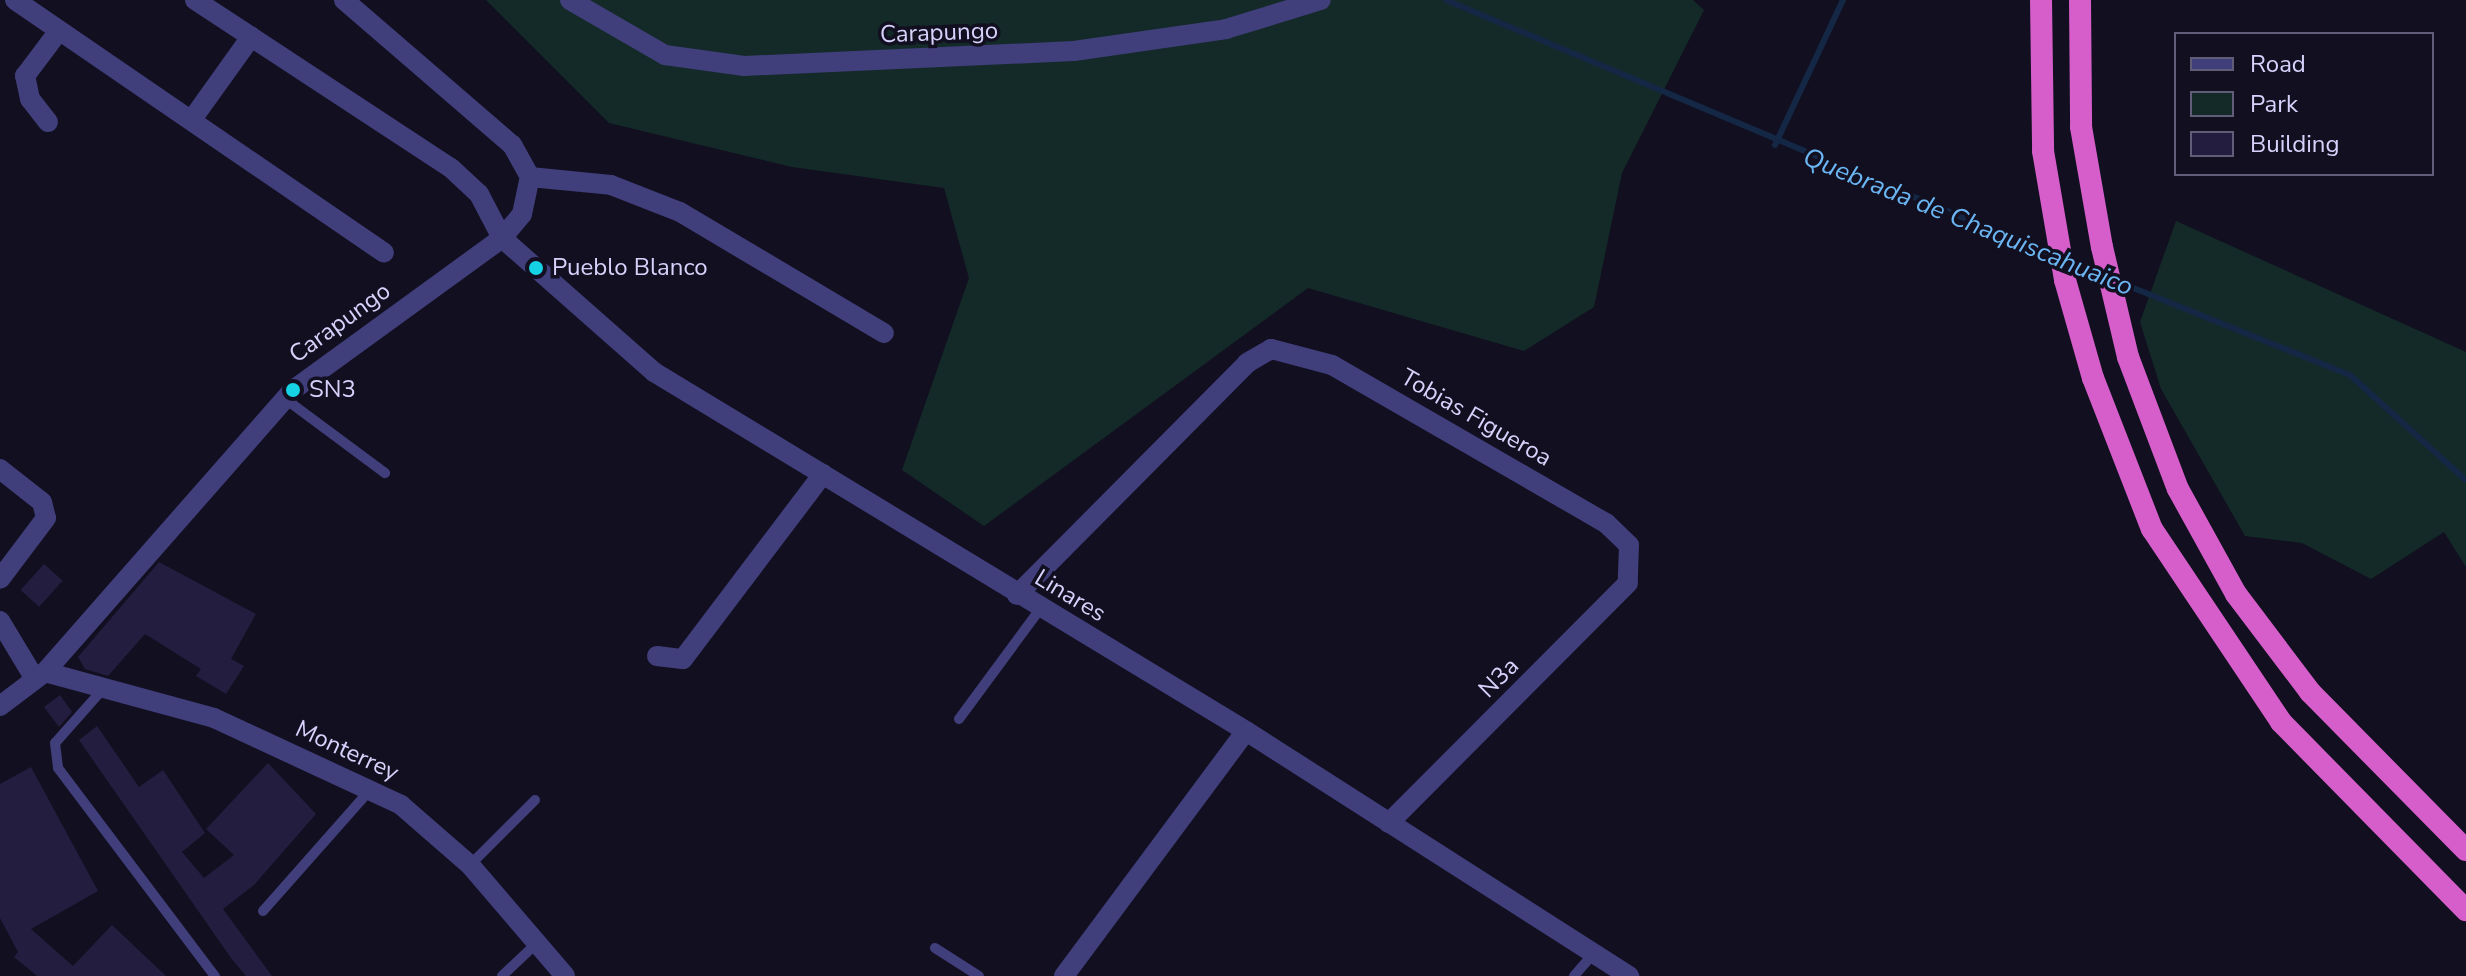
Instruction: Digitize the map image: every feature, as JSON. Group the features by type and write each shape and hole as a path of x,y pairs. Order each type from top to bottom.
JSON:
{"highway":[{"path":"2041,0 2038,95 2065,280 2093,378 2152,529 2204,616 2325,772 2466,910"},
{"path":"2080,0 2081,127 2111,286 2153,430 2236,594 2310,692 2466,850"}],"street":[{"path":"15,0 58,32 193,118 384,253"},
{"path":"195,0 451,168 479,194 502,238"},
{"path":"344,0 461,97 512,145 530,177 611,185 680,212 884,333"},
{"name":"Carapungo","path":"570,0 665,55 744,66 1074,51 1226,29 1321,0"},
{"path":"48,122 30,99 25,76 58,32"},
{"path":"193,118 251,37"},
{"name":"Carapungo","path":"0,706 40,675 284,398 502,238 522,214 530,177"},
{"name":"Linares","path":"502,238 654,372 1040,609 1246,731 1629,976"},
{"name":"Tobias Figueroa","path":"1017,595 1247,363 1271,349 1332,365 1532,479 1606,523 1629,545 1634,563"},
{"path":"0,469 42,502 46,518 0,579"},
{"path":"657,656 683,659 823,474"},
{"name":"N3a","path":"1389,823 1606,608 1628,583 1634,563"},
{"path":"0,621 40,675"},
{"name":"Monterrey","path":"40,675 214,718 401,805 470,865 565,976"},
{"path":"1064,976 1246,731"}],"lane":[{"path":"284,398 385,473"},
{"path":"959,719 1040,609"},
{"path":"103,689 55,743 58,768 215,976"},
{"path":"263,911 369,791"},
{"path":"470,865 535,800"},
{"path":"502,976 538,942"},
{"path":"935,948 979,976"},
{"path":"1574,976 1594,953"}],"green space":[{"path":"486,0 1693,0 1704,10 1622,173 1594,307 1524,351 1308,288 984,526 902,470 969,278 944,188 792,167 609,123"},
{"path":"2176,221 2466,352 2466,567 2444,532 2371,579 2302,543 2245,536 2161,389 2140,322"}],"building":[{"path":"159,562 256,614 231,659 244,666 226,694 196,676 201,669 145,634 108,676 85,669 78,657"},
{"path":"44,564 63,581 39,607 21,590"},
{"path":"60,695 72,712 59,727 44,707"},
{"path":"97,726 139,787 163,770 205,833 182,852 204,878 234,855 206,829 268,763 316,814 254,885 223,909 272,976 246,976 231,958 79,740"},
{"path":"31,767 98,891 31,929 73,966 112,925 166,976 37,976 14,957 18,952 0,918 0,784"}],"waterway":[{"path":"1446,0 2054,256"},
{"path":"1775,145 1843,0"},
{"name":"Quebrada de Chaquiscahuaico","path":"2068,262 2102,276"},
{"name":"Quebrada de Chaquiscahuaico","path":"2116,281 2350,375 2466,480"}],"place":[{"name":"Pueblo Blanco","path":"536,268"},
{"name":"SN3","path":"293,390"}]}
